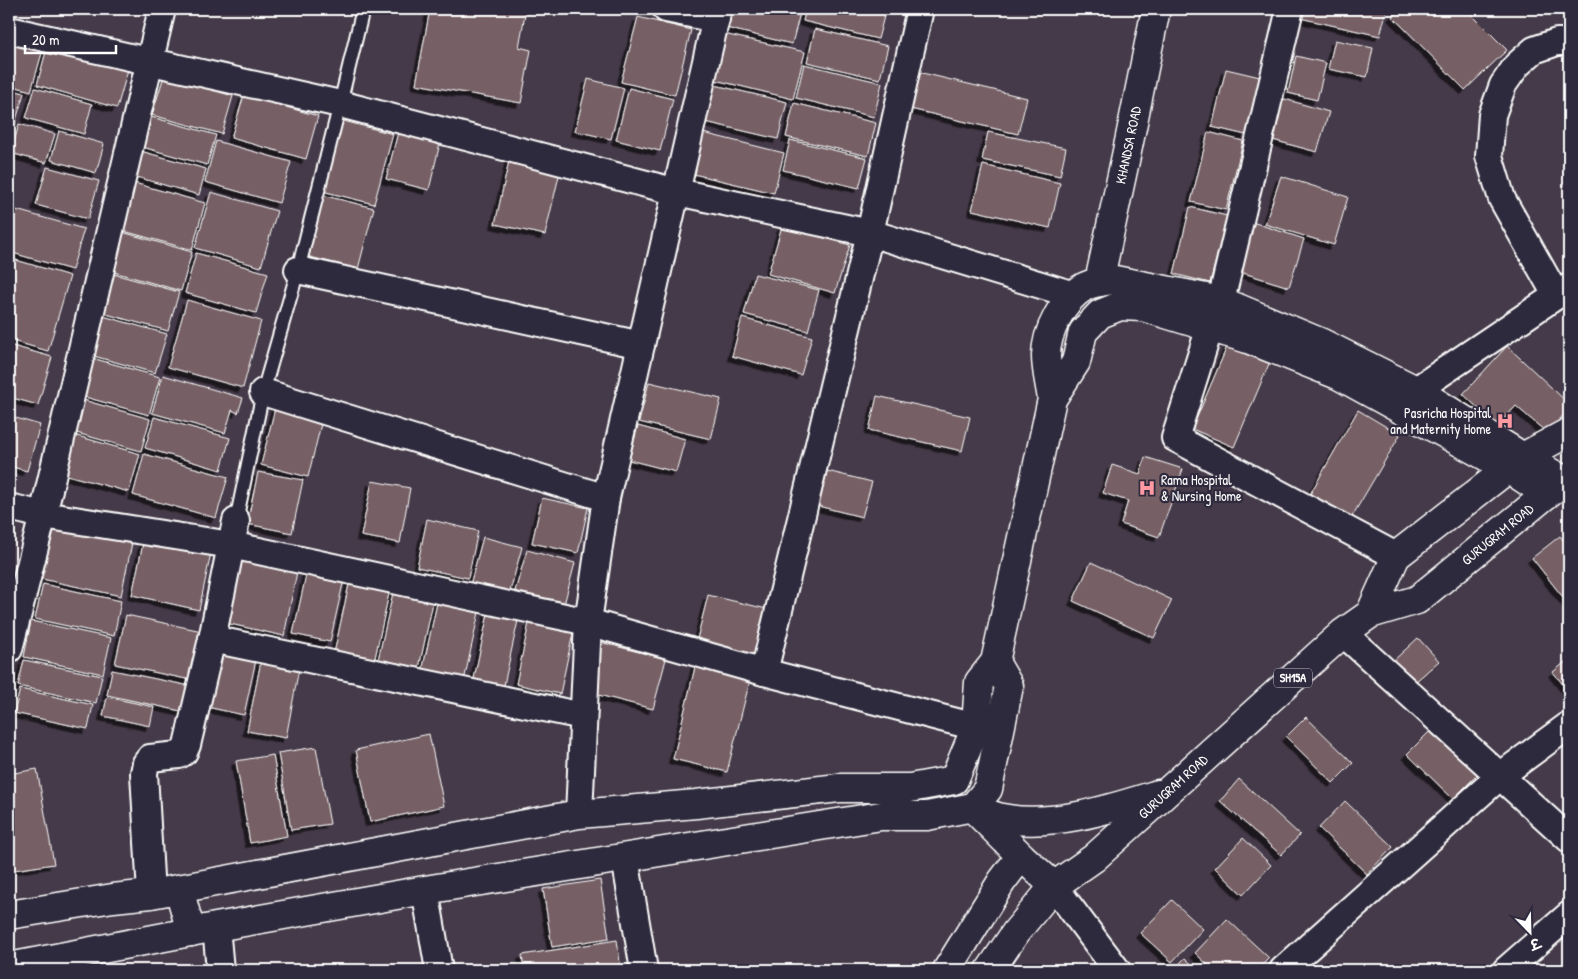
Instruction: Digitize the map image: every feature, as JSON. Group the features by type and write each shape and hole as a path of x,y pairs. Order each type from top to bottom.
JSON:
{"main road":[{"name":"KHANDSA ROAD","path":"1099,282 1156,9"},
{"path":"9,914 151,894 579,814 696,804 839,788 910,788 954,780 976,727 979,682 995,662 1052,399 1046,356 1049,339 1056,318 1074,295 1085,286 1115,280 1221,301 1322,343 1416,390 1516,463"},
{"path":"1052,399 1076,362 1083,332 1100,314 1120,306 1143,306 1248,339 1338,375 1560,484"},
{"name":"SH15A","path":"1516,463 1569,432"},
{"name":"GURUGRAM ROAD","path":"1370,614 1396,556 1516,463"},
{"name":"GURUGRAM ROAD","path":"990,970 1016,932 1054,886 1094,858 1343,634 1370,614 1418,600 1560,484"},
{"path":"973,807 988,789 1008,686 995,662"},
{"path":"9,967 425,890 881,816 927,816 973,807 1000,818 1026,822 1080,816 1169,790"},
{"path":"973,807 1021,856 1054,886"},
{"path":"947,970 1002,881 1021,856"},
{"path":"179,889 203,930"}],"street":[{"path":"9,649 43,515 162,9"},
{"path":"579,814 588,622 606,498 717,14 666,9"},
{"path":"764,672 870,233 920,9"},
{"path":"1290,9 1221,301 1210,327 1175,438 1396,556"},
{"path":"9,30 340,104 677,192 870,233 1074,295"},
{"path":"1416,390 1563,291 1502,200 1489,156 1492,115 1503,85 1517,65 1534,50 1557,42 1569,42"},
{"path":"298,270 641,345"},
{"path":"263,392 606,498"},
{"path":"9,507 43,515 234,533 588,622 764,672 976,727"},
{"path":"151,894 144,773 146,763 150,758 184,752 187,745 234,533"},
{"path":"1343,634 1569,840"},
{"path":"212,639 583,716"},
{"path":"1283,970 1500,776 1569,725"},
{"path":"625,858 644,970"},
{"path":"1054,886 1117,970"},
{"path":"425,890 438,970"},
{"path":"1506,970 1569,915"},
{"path":"203,930 220,970"}],"lane":[{"path":"234,533 263,392 298,270 363,9"}],"building":[{"path":"430,9 526,9 519,47 531,50 521,103 416,84"},
{"path":"722,9 801,9 792,44 718,26"},
{"path":"806,9 886,9 878,39 803,21"},
{"path":"1302,9 1387,9 1380,36 1300,18"},
{"path":"1400,9 1466,9 1507,50 1465,90 1392,16"},
{"path":"638,17 691,30 675,95 621,82"},
{"path":"815,29 888,46 880,79 807,62"},
{"path":"719,33 805,52 793,99 707,78"},
{"path":"9,36 44,46 31,91 9,85"},
{"path":"49,40 130,63 117,108 37,85"},
{"path":"1335,40 1373,48 1367,77 1328,69"},
{"path":"1296,56 1326,63 1317,100 1288,93"},
{"path":"804,64 882,83 874,117 796,98"},
{"path":"1226,69 1260,77 1246,135 1212,127"},
{"path":"914,71 1027,98 1018,134 906,108"},
{"path":"164,76 233,96 222,134 152,115"},
{"path":"588,79 624,88 611,139 575,131"},
{"path":"706,83 787,102 778,139 697,120"},
{"path":"35,88 92,104 84,134 26,118"},
{"path":"629,88 673,99 660,151 616,140"},
{"path":"9,89 24,93 12,134 9,133"},
{"path":"244,95 318,116 306,159 231,138"},
{"path":"1281,98 1329,112 1317,152 1269,139"},
{"path":"794,103 876,123 868,156 786,137"},
{"path":"144,115 216,135 207,165 135,145"},
{"path":"340,120 393,134 374,204 322,191"},
{"path":"19,124 55,134 46,163 11,153"},
{"path":"59,131 104,144 96,173 51,160"},
{"path":"695,131 784,153 774,193 685,172"},
{"path":"398,132 440,143 429,190 386,179"},
{"path":"988,132 1066,148 1060,176 982,160"},
{"path":"1208,132 1243,141 1226,210 1191,202"},
{"path":"790,140 867,158 859,188 783,170"},
{"path":"216,141 291,162 279,203 205,182"},
{"path":"133,149 206,169 199,195 126,174"},
{"path":"511,152 562,163 545,235 495,224"},
{"path":"983,165 1060,183 1050,228 972,210"},
{"path":"47,167 99,181 88,219 36,205"},
{"path":"1281,176 1348,197 1334,245 1265,224"},
{"path":"127,181 205,203 192,250 113,228"},
{"path":"211,192 277,211 261,267 195,248"},
{"path":"322,195 374,208 358,269 306,256"},
{"path":"1190,207 1227,216 1210,283 1174,274"},
{"path":"9,208 84,229 72,270 9,252"},
{"path":"1252,222 1304,239 1289,287 1237,271"},
{"path":"782,226 850,245 835,293 768,274"},
{"path":"115,230 192,252 181,291 103,269"},
{"path":"196,253 268,273 256,313 185,293"},
{"path":"9,258 70,276 48,351 9,340"},
{"path":"110,273 179,292 168,331 99,312"},
{"path":"755,274 819,290 808,331 744,314"},
{"path":"187,300 261,321 243,388 168,367"},
{"path":"103,316 167,334 155,373 83,353"},
{"path":"742,318 812,337 801,375 732,356"},
{"path":"1232,335 1274,352 1234,447 1192,429"},
{"path":"9,345 52,357 38,405 9,397"},
{"path":"1507,346 1569,404 1569,409 1547,433 1516,406 1497,426 1463,394"},
{"path":"88,357 160,377 149,415 78,395"},
{"path":"163,375 243,398 238,413 232,410 225,433 152,413"},
{"path":"649,382 721,399 711,439 639,422"},
{"path":"877,396 970,417 962,451 869,430"},
{"path":"76,398 150,419 141,451 66,430"},
{"path":"276,404 323,416 308,477 261,465"},
{"path":"1358,410 1400,435 1350,520 1309,496"},
{"path":"9,416 40,425 27,471 9,466"},
{"path":"154,417 230,438 221,470 145,448"},
{"path":"638,426 685,439 676,472 629,460"},
{"path":"67,433 140,454 129,492 56,472"},
{"path":"144,454 228,477 216,518 133,495"},
{"path":"1145,457 1183,469 1159,537 1121,524 1128,501 1103,493 1112,465 1140,474"},
{"path":"827,471 872,482 862,517 818,506"},
{"path":"258,472 303,480 292,533 247,524"},
{"path":"372,481 410,488 400,543 361,536"},
{"path":"542,498 588,508 578,553 532,543"},
{"path":"9,513 16,515 9,549"},
{"path":"427,519 478,531 468,578 417,567"},
{"path":"48,525 132,543 121,596 37,578"},
{"path":"145,534 212,548 199,610 132,595"},
{"path":"1560,536 1569,548 1569,605 1532,558"},
{"path":"483,537 522,547 509,595 470,585"},
{"path":"237,549 299,562 284,636 221,622"},
{"path":"527,550 575,563 562,612 513,598"},
{"path":"1091,562 1172,600 1154,638 1073,601"},
{"path":"308,566 345,575 330,642 293,634"},
{"path":"351,575 391,584 373,667 333,658"},
{"path":"43,584 121,601 114,636 35,619"},
{"path":"395,584 435,593 417,677 376,669"},
{"path":"439,594 481,603 462,690 420,681"},
{"path":"708,595 767,609 755,657 696,643"},
{"path":"489,609 519,616 502,694 472,688"},
{"path":"126,615 202,631 191,680 115,664"},
{"path":"31,621 111,638 103,674 24,657"},
{"path":"529,623 573,633 560,694 516,684"},
{"path":"1418,638 1439,661 1413,684 1393,661"},
{"path":"600,642 666,659 653,709 587,692"},
{"path":"216,646 257,655 244,715 202,706"},
{"path":"262,656 300,663 286,738 247,731"},
{"path":"1569,659 1569,692 1553,672"},
{"path":"24,660 102,676 96,703 18,686"},
{"path":"696,663 751,676 727,772 673,759"},
{"path":"112,670 195,687 190,713 107,695"},
{"path":"20,689 93,705 88,729 14,713"},
{"path":"107,697 154,707 150,726 103,716"},
{"path":"1306,717 1353,763 1333,783 1286,737"},
{"path":"1434,727 1480,772 1453,799 1407,754"},
{"path":"429,734 444,806 370,822 356,750"},
{"path":"316,747 330,824 291,830 278,753"},
{"path":"273,755 287,836 250,843 236,761"},
{"path":"37,769 54,864 14,870 9,837 9,774"},
{"path":"1239,779 1300,835 1281,855 1220,801"},
{"path":"1345,801 1393,847 1367,874 1319,828"},
{"path":"1243,838 1271,865 1243,895 1215,868"},
{"path":"600,880 609,938 552,947 543,889"},
{"path":"1172,900 1203,929 1172,962 1140,933"},
{"path":"1227,919 1269,958 1257,970 1213,970 1195,953"},
{"path":"617,940 621,970 524,970 522,955"},
{"path":"1185,958 1198,970 1173,970"}],"place":[{"name":"Pasricha Hospital and Maternity Home","path":"1505,421"},
{"name":"Rama Hospital & Nursing Home","path":"1147,488"}]}
